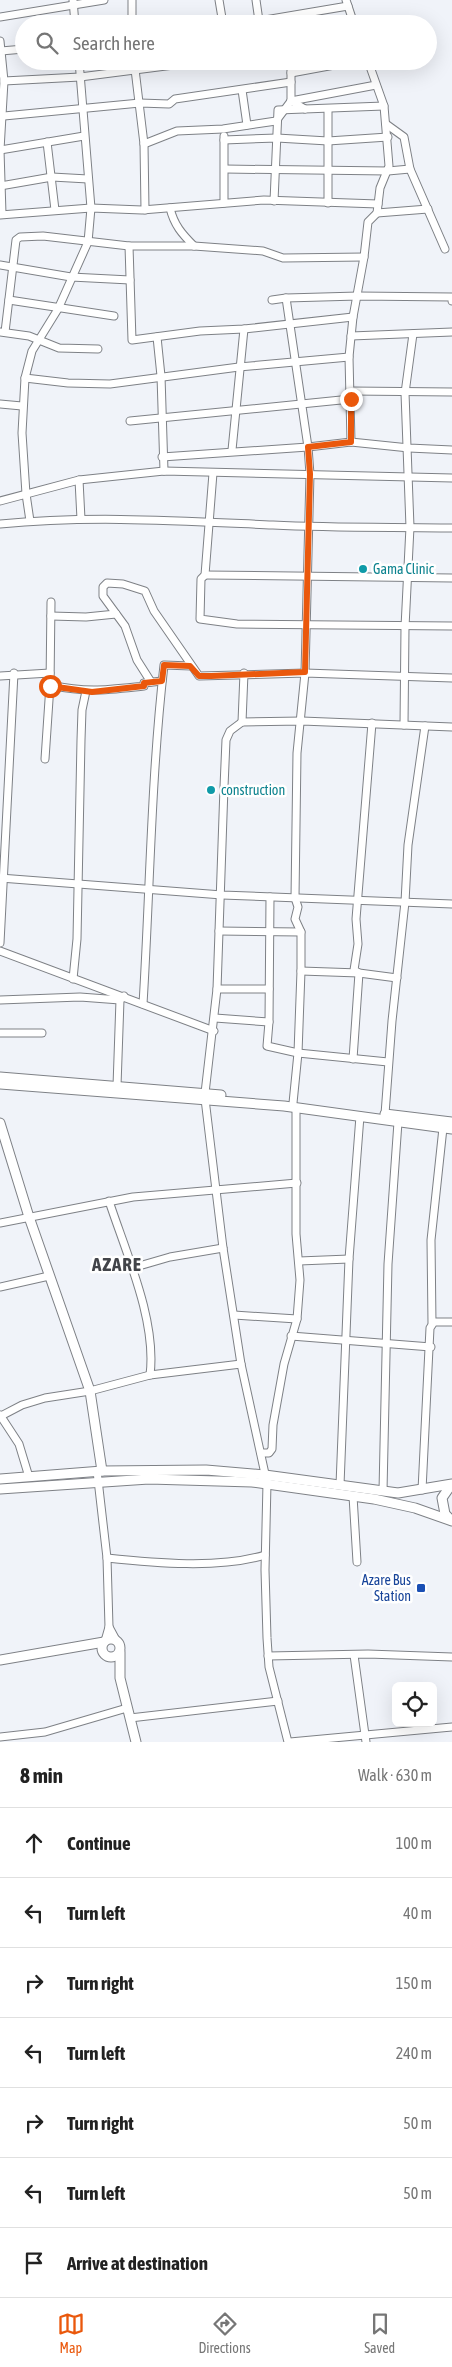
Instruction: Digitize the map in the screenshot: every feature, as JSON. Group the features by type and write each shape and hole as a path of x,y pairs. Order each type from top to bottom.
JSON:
{"main road":[{"path":"0,1077 117,1086 452,1122"},
{"path":"0,1084 205,1096"},
{"path":"295,1106 448,1128"},
{"path":"0,1123 29,1217 90,1392 100,1471"},
{"path":"0,1479 100,1471 206,1470 266,1479 414,1508 452,1520"},
{"path":"0,1489 149,1479 266,1479 340,1485 398,1493 451,1484"},
{"path":"451,1484 442,1498 442,1506 452,1520"},
{"path":"0,1660 105,1642 110,1639 116,1640 119,1643 112,1655"},
{"path":"105,1642 102,1648 112,1655 120,1678 136,1742"},
{"path":"81,1646 112,1655"}],"street":[{"path":"0,18 73,2 104,0"},
{"path":"132,0 132,15"},
{"path":"218,0 221,15"},
{"path":"256,0 258,15"},
{"path":"73,2 74,15"},
{"path":"288,15 347,3 351,15"},
{"path":"0,41 4,81 4,116 0,150 1,214 91,208 146,210 224,203 274,201 378,204"},
{"path":"1,51 15,50"},
{"path":"30,521 26,494 22,406 25,378 32,351 58,309 88,242 91,208 80,70"},
{"path":"4,81 80,77 112,70"},
{"path":"135,70 144,144 146,210"},
{"path":"288,110 291,101 291,73 307,70"},
{"path":"351,442 349,357 353,317 358,296 358,284 364,257 368,222 377,213 383,176 388,171 388,136 384,106 371,70"},
{"path":"4,116 140,103 169,104 175,99 291,82"},
{"path":"291,101 376,85"},
{"path":"242,90 247,125"},
{"path":"291,101 306,110"},
{"path":"274,201 276,121 278,110 328,110 384,106"},
{"path":"328,110 328,203"},
{"path":"222,133 247,125 276,121"},
{"path":"386,124 404,137 410,170 445,249"},
{"path":"144,144 177,131 328,141 388,136"},
{"path":"222,133 225,169 224,203"},
{"path":"0,150 84,136"},
{"path":"47,142 55,210"},
{"path":"225,169 410,170"},
{"path":"0,186 52,177 88,179"},
{"path":"170,208 173,220 179,231 194,246"},
{"path":"377,213 428,209"},
{"path":"98,349 59,348 29,336 2,332 9,300 16,240 20,237 43,236 129,246 194,246 263,250 283,258 364,257"},
{"path":"129,246 132,340 137,341 157,336 200,331 244,329 353,317"},
{"path":"0,265 71,277 130,280"},
{"path":"272,300 358,296 452,298"},
{"path":"261,1453 269,1453 272,1449 273,1425 291,1336 297,1319 298,1261 295,1106 301,932 295,919 298,907 295,898 297,753 302,721 305,672 310,474 308,447 286,298"},
{"path":"9,300 58,309 114,316"},
{"path":"232,450 244,329"},
{"path":"351,336 452,332"},
{"path":"404,725 405,627 410,527 409,448 406,442 405,393 413,334"},
{"path":"157,336 161,376 162,457 164,471"},
{"path":"25,378 68,383 110,384 240,367 349,357"},
{"path":"130,421 162,416 300,403 351,395 452,392"},
{"path":"0,404 22,406"},
{"path":"162,457 232,450 308,447 351,442 452,450"},
{"path":"0,501 80,480 164,471 452,478"},
{"path":"213,473 205,575 201,579 200,619 237,624 452,626"},
{"path":"80,480 81,519"},
{"path":"0,524 81,519 309,527 452,528"},
{"path":"205,575 452,578"},
{"path":"151,682 137,660 124,626 103,596 103,587 107,583 123,584 145,592 154,611 180,646 190,666 199,676 305,672 452,678"},
{"path":"45,759 50,686 51,602"},
{"path":"51,616 86,618 116,614"},
{"path":"143,1004 150,890 152,785 164,665 190,666"},
{"path":"0,676 50,673"},
{"path":"0,943 1,878 14,674"},
{"path":"242,722 244,674"},
{"path":"50,686 86,691 108,691 144,686 144,683 162,681"},
{"path":"73,979 78,884 82,710 86,691"},
{"path":"452,727 302,721 242,722 230,731 226,740 218,989 205,1096 215,1189 241,1364 266,1479 265,1555 268,1656 289,1742 452,1727"},
{"path":"359,973 354,970 358,944 356,932 372,723"},
{"path":"385,1114 388,1062 405,902 408,845 425,726"},
{"path":"1,878 222,895 452,904"},
{"path":"270,897 270,990 267,1046 298,1053 388,1062"},
{"path":"219,931 301,932"},
{"path":"0,951 214,1031"},
{"path":"301,971 359,973 397,978"},
{"path":"353,1059 359,973"},
{"path":"218,989 270,990"},
{"path":"0,1000 80,997 122,998"},
{"path":"117,1086 122,998"},
{"path":"215,1018 269,1022"},
{"path":"0,1033 42,1033"},
{"path":"340,1485 349,1258 360,1116"},
{"path":"383,1491 388,1264 398,1122"},
{"path":"422,1490 432,1323 431,1240 448,1128"},
{"path":"0,1223 109,1201 215,1189 297,1183"},
{"path":"109,1201 132,1268 150,1333 153,1354 150,1375"},
{"path":"132,1268 170,1258 223,1248"},
{"path":"298,1261 349,1258"},
{"path":"0,1287 49,1276"},
{"path":"234,1315 297,1319"},
{"path":"432,1323 452,1322"},
{"path":"291,1336 431,1347"},
{"path":"29,1477 19,1444 1,1415 22,1405 44,1398 90,1392 150,1375 241,1364"},
{"path":"100,1471 97,1483 106,1558 110,1627 116,1640"},
{"path":"353,1496 357,1562"},
{"path":"106,1558 134,1561 215,1563 250,1560 265,1555"},
{"path":"105,1642 110,1627"},
{"path":"268,1656 354,1654 452,1657"},
{"path":"354,1654 367,1734 366,1742"},
{"path":"130,1718 278,1701"},
{"path":"0,1737 45,1732 127,1708"}],"place":[{"name":"Gama Clinic","path":"363,569"},
{"name":"construction","path":"211,790"},
{"name":"Azare Bus Station","path":"421,1588"}],"district":[{"name":"AZARE","path":"117,1264"}],"route":[{"path":"50,686 92,692 144,686 144,683 157,680 162,681 164,665 190,666 199,676 305,672 310,474 308,447 351,442 351,399"}]}
